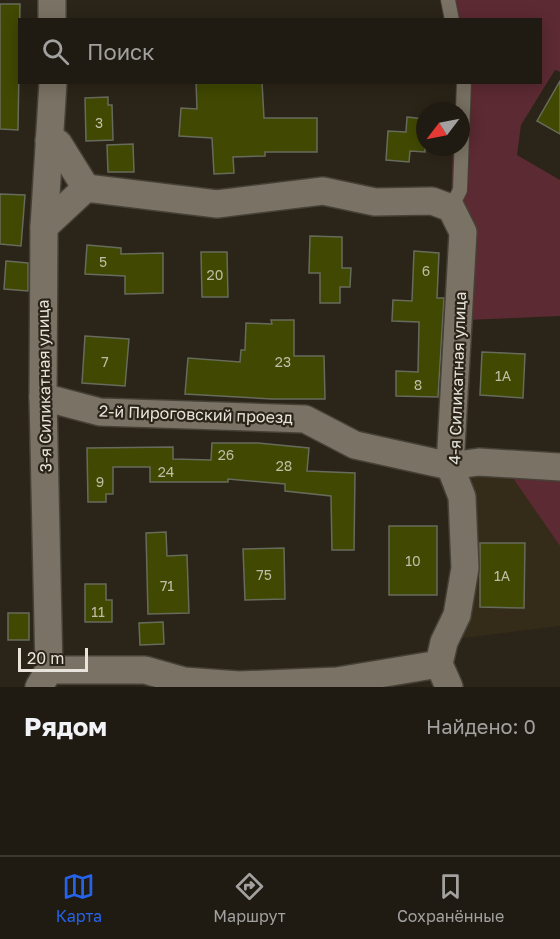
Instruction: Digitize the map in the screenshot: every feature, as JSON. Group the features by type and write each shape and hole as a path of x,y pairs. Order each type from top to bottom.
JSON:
{"street":[{"path":"52,0 52,18"},
{"name":"3-я Силикатная улица","path":"44,678 44,227 53,84"},
{"path":"49,140 58,143 86,188"},
{"path":"44,227 86,188 217,204 323,191 375,202 432,201 451,208"},
{"name":"4-я Силикатная улица","path":"444,676 444,642 457,615 465,568 462,497 450,466 463,232 451,208"},
{"name":"2-й Пироговский проезд","path":"43,397 100,412 305,419 355,446 450,466 479,462 560,467"},
{"path":"44,678 145,670 184,681 238,685 444,676"}],"lane":[{"path":"448,0 452,18"},
{"path":"451,208 459,190 464,84"}],"shaded area":[{"path":"441,0 560,0 560,72 555,70 521,125 517,155 560,180 560,316 466,320 451,198 453,156 470,156 470,102 456,102 457,84 542,84 542,18 445,18"},
{"path":"474,472 510,474 560,546 560,626 455,639 468,479"},
{"path":"510,474 560,475 560,546"}],"building":[{"path":"0,4 20,4 18,130 0,129"},
{"path":"560,81 560,134 537,121"},
{"path":"196,84 262,84 264,118 317,118 317,152 265,152 265,156 233,157 234,173 214,174 212,138 179,136 181,108 197,109"},
{"path":"108,97 108,105 112,105 113,140 86,141 85,98"},
{"path":"407,117 416,118 416,151 410,151 409,162 386,160 388,131 406,132"},
{"path":"133,144 134,172 108,172 107,145"},
{"path":"0,194 25,195 21,246 0,244"},
{"path":"310,236 342,237 342,268 351,268 350,287 340,287 340,303 320,303 320,273 309,273"},
{"path":"87,245 121,248 121,254 163,253 163,293 125,294 125,276 85,274"},
{"path":"414,251 439,253 437,298 444,298 438,397 396,396 396,371 418,372 419,322 392,321 393,300 412,301"},
{"path":"201,252 227,252 228,297 202,297"},
{"path":"6,261 28,263 28,291 4,289"},
{"path":"271,320 294,320 294,356 324,356 325,399 272,399 185,394 188,358 240,362 241,350 245,350 246,323 272,324"},
{"path":"85,336 129,339 125,386 82,383"},
{"path":"482,352 525,354 523,398 480,395"},
{"path":"212,443 258,443 309,448 307,471 355,473 354,550 332,550 331,496 285,491 285,484 228,479 228,482 150,482 150,467 113,467 113,494 106,494 106,502 88,502 87,448 173,447 173,459 211,460"},
{"path":"389,526 437,526 437,595 389,595"},
{"path":"166,532 167,556 187,555 189,613 148,614 146,533"},
{"path":"480,543 525,543 524,608 480,607"},
{"path":"284,548 285,599 245,600 243,549"},
{"path":"85,584 106,584 106,600 112,600 112,622 85,622"},
{"path":"8,613 29,613 29,640 8,640"},
{"path":"163,622 164,644 140,645 139,623"}]}
